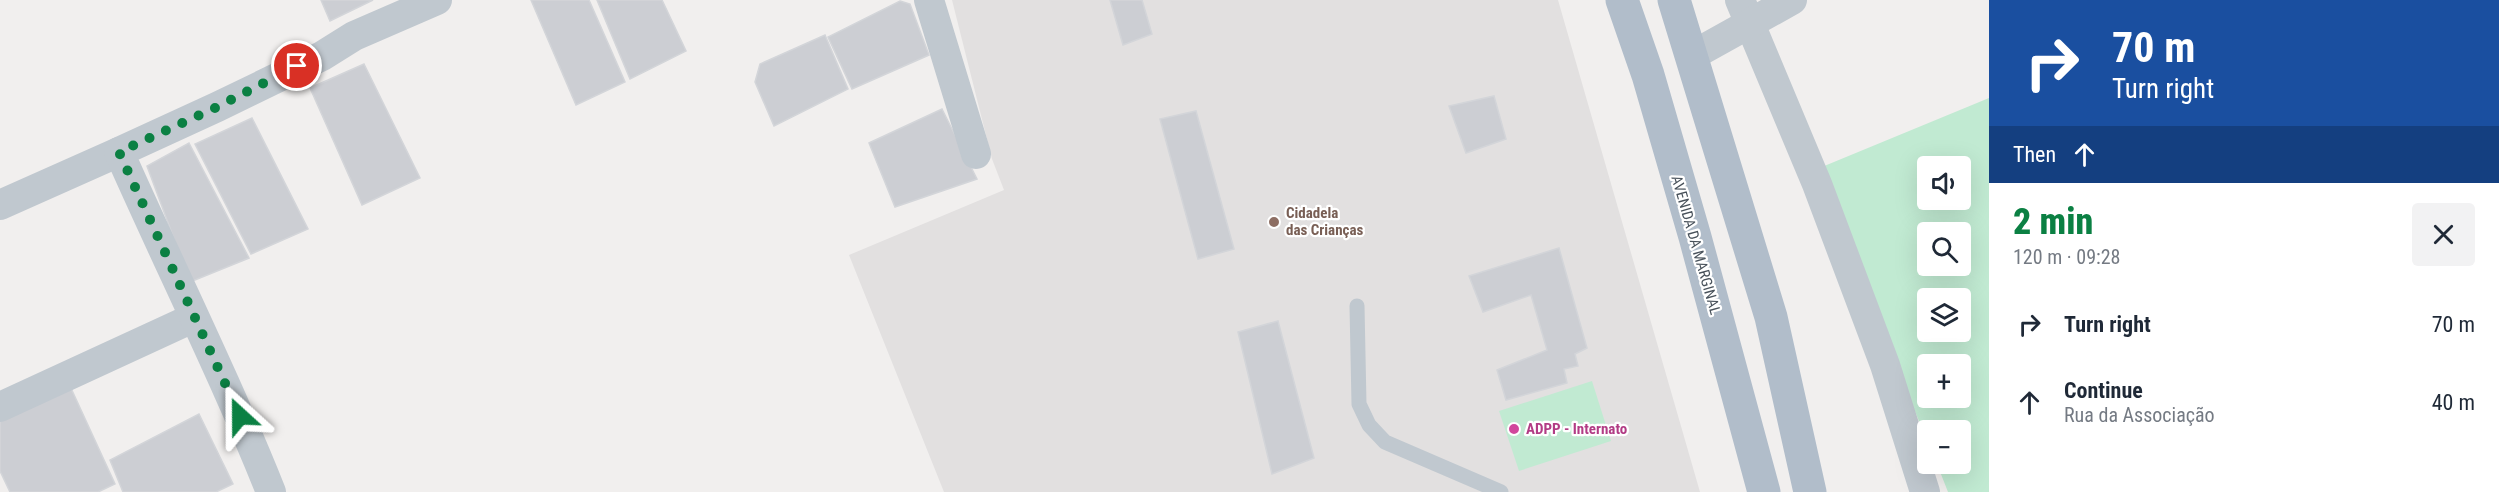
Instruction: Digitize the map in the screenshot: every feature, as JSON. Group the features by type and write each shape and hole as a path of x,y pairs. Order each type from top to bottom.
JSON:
{"main road":[{"name":"AVENIDA DA MARGINAL","path":"1622,0 1648,75 1695,237 1764,492"},
{"path":"1674,0 1693,55 1771,317 1810,492"}],"street":[{"path":"0,205 119,152 322,56 354,36 438,0"},
{"path":"929,0 976,154"},
{"path":"1693,55 1744,11 1792,0"},
{"path":"1744,11 1817,184 1885,365 1925,492"},
{"path":"119,152 193,318 231,396 271,492"},
{"path":"0,407 193,318"}],"lane":[{"path":"1357,306 1359,404 1369,425 1385,442 1502,492"}],"shaded area":[{"name":"Cidadela das Crianças","path":"952,0 1558,0 1700,492 944,492 849,255 1004,190 992,159"}],"green space":[{"path":"1989,98 1989,492 1948,492 1941,474 1971,474 1971,420 1919,420 1817,169"},
{"path":"1592,381 1611,441 1519,471 1499,411"}],"building":[{"path":"321,0 373,0 330,21"},
{"path":"531,0 589,0 625,82 576,105"},
{"path":"597,0 662,0 686,51 630,79"},
{"path":"1110,0 1142,0 1152,34 1123,45"},
{"path":"900,1 910,4 929,55 852,89 828,37"},
{"path":"825,35 848,89 774,126 755,82 760,64"},
{"path":"364,64 420,178 362,205 310,88"},
{"path":"1494,96 1506,139 1466,153 1449,106"},
{"path":"942,109 977,179 895,207 869,143"},
{"path":"1196,111 1234,249 1198,259 1160,119"},
{"path":"252,118 308,229 251,254 195,144"},
{"path":"189,143 249,258 190,282 147,166"},
{"path":"1559,248 1587,348 1575,354 1578,366 1564,369 1567,383 1506,400 1497,370 1547,350 1531,295 1483,312 1469,276"},
{"path":"1278,321 1314,458 1272,474 1238,332"},
{"path":"70,386 115,484 98,492 10,492 0,471 0,417"},
{"path":"199,414 233,484 216,492 123,492 110,460"}],"place":[{"name":"Cidadela das Crianças","path":"1274,222"},
{"name":"ADPP - Internato","path":"1514,429"}],"route":[{"path":"240,416 193,318 119,152 217,107 297,66"}]}
